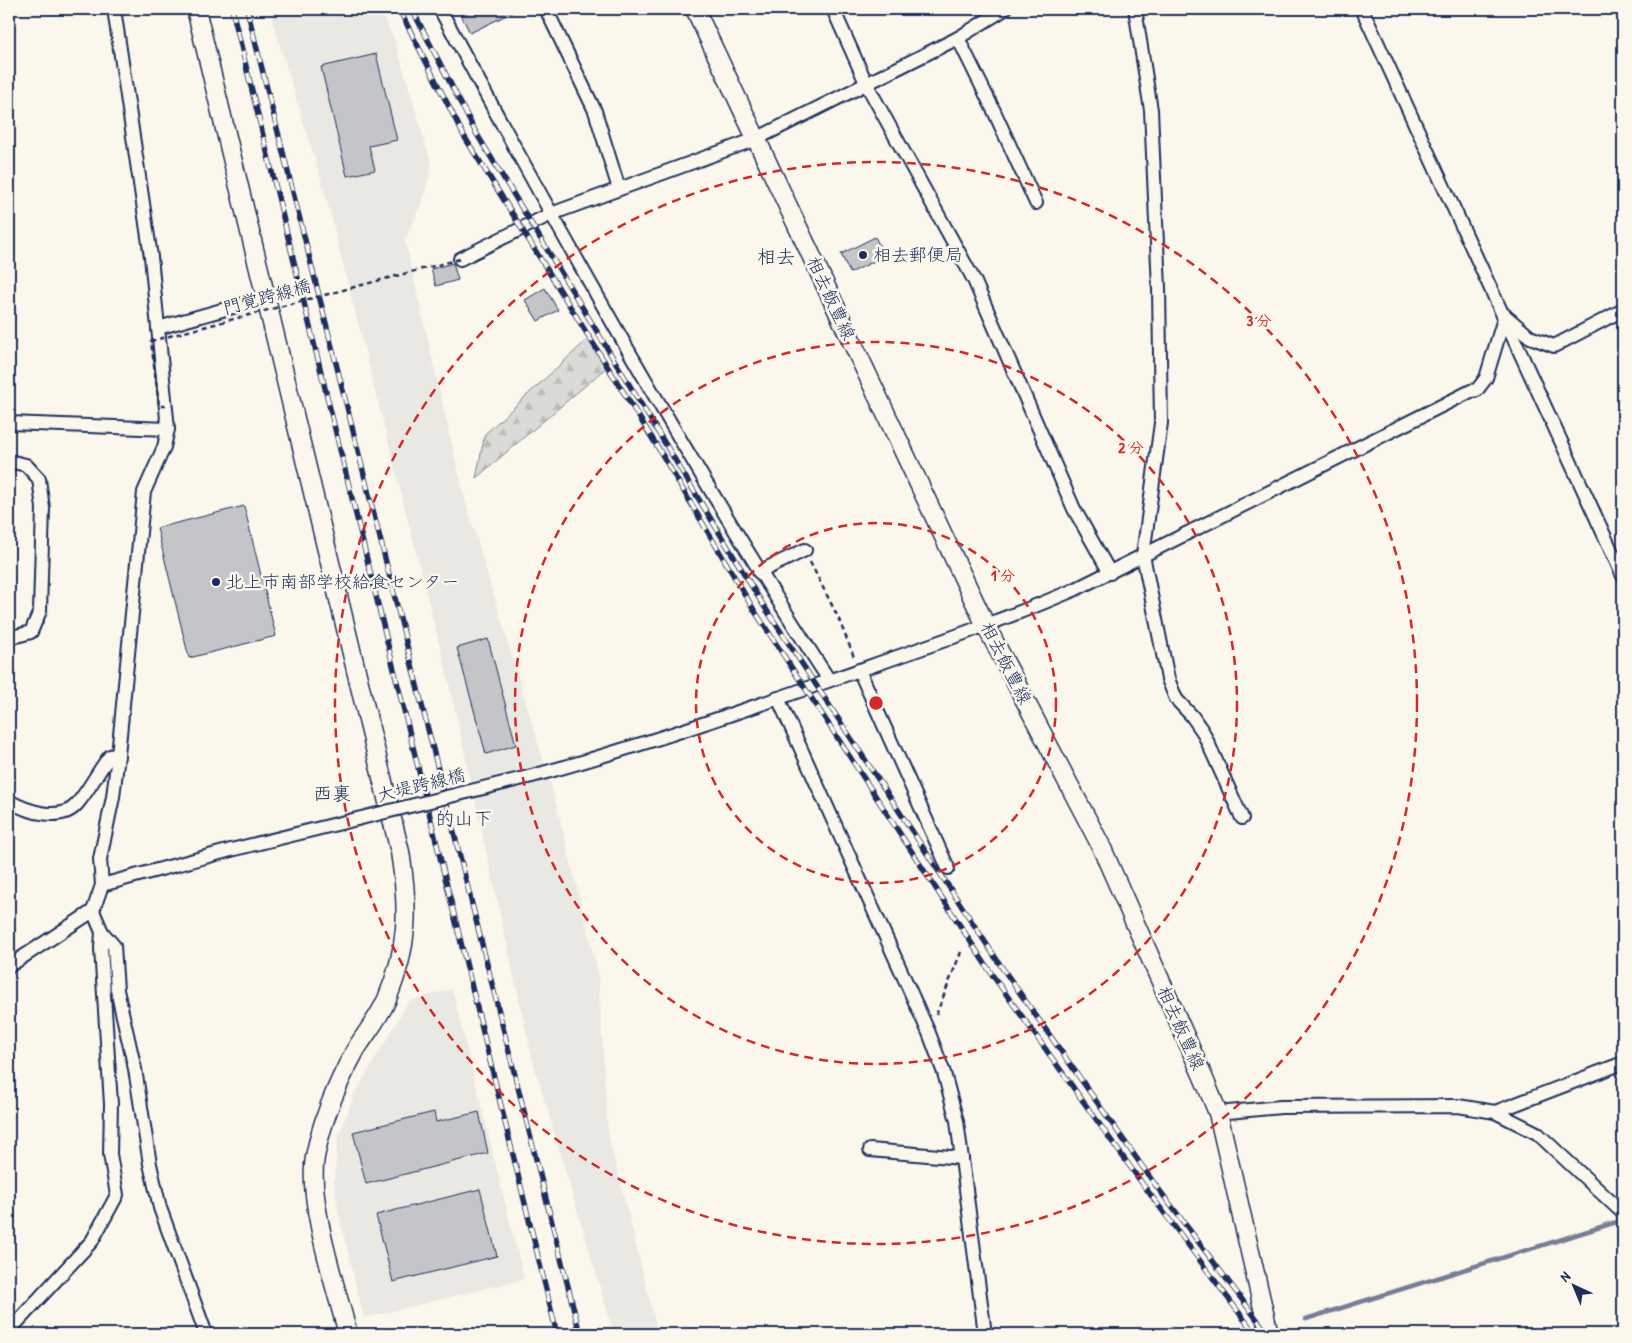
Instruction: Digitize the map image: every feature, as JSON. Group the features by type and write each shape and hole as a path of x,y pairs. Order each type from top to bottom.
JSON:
{"main road":[{"path":"196,9 400,852 407,892 406,927 399,965 386,1001 355,1052 329,1106 315,1158 316,1203 348,1334"},
{"name":"相去飯豊線","path":"696,9 986,626 1100,844 1218,1113 1269,1334"}],"street":[{"path":"9,966 93,911 102,885 100,859 113,797 144,492 164,447 168,429 150,248 114,9"},
{"path":"440,9 636,366 759,572 830,680"},
{"path":"546,9 594,111 619,190"},
{"path":"833,9 867,85 974,280 1074,509 1110,573"},
{"path":"460,259 551,214 756,139 958,38 1005,9"},
{"path":"1135,9 1151,110 1159,288 1161,423 1143,555 1168,679 1176,699 1192,716 1202,732 1242,818"},
{"path":"1362,9 1505,315 1623,576"},
{"path":"958,38 994,111 1036,204"},
{"path":"158,328 266,298"},
{"path":"1505,315 1530,337 1554,346 1623,310"},
{"name":"大堤跨線橋","path":"102,885 231,850 607,756 986,626 1110,573 1462,395 1477,390 1486,378 1493,357 1494,344 1505,315"},
{"path":"9,423 168,429"},
{"path":"9,462 26,465 39,479 43,508 40,611 31,632 9,638"},
{"path":"759,572 804,550"},
{"path":"859,670 948,868"},
{"path":"778,698 929,1033 944,1074 954,1112 962,1158 985,1334"},
{"path":"9,801 20,808 46,813 63,813 76,805 110,756 118,755"},
{"path":"93,911 102,932 114,946 117,990 135,1069 150,1164 160,1208 206,1334"},
{"path":"13,1326 92,1242 117,1194 110,1154 111,1104 101,948 102,932"},
{"path":"1495,1112 1623,1063"},
{"path":"1218,1113 1280,1107 1439,1106 1458,1106 1495,1112 1537,1133 1622,1212"},
{"path":"870,1150 962,1158"},
{"path":"9,1312 13,1326"}],"path":[{"name":"門覚跨線橋","path":"166,406 159,406 150,342 460,259"},
{"path":"804,550 838,617 859,670"},
{"path":"929,1033 961,952"}],"shaded area":[{"path":"269,9 380,9 395,41 432,166 422,202 405,240 463,493 554,796 598,972 608,1133 658,1334 614,1334 532,1058 447,674 325,193"},
{"path":"452,989 524,1279 364,1318 339,1216 334,1181 338,1138 353,1097 409,1001"}],"green space":[{"path":"588,339 606,368 476,478 485,434"}],"building":[{"path":"458,9 519,9 470,33"},
{"path":"376,54 397,140 369,146 375,170 347,176 321,67"},
{"path":"875,237 885,256 850,273 841,254"},
{"path":"453,263 458,280 436,286 431,269"},
{"path":"545,288 558,310 538,321 525,300"},
{"name":"北上市南部学校給食センター","path":"244,506 276,636 189,658 157,528"},
{"path":"488,639 516,745 486,754 457,648"},
{"path":"434,1112 436,1122 479,1112 488,1153 366,1184 353,1132"},
{"path":"480,1189 497,1256 393,1282 376,1215"}],"waterway":[{"path":"1306,1319 1623,1220"}],"railway":[{"path":"232,9 557,1334"},
{"path":"247,9 580,1334"},
{"path":"399,9 464,136 657,446 754,610 993,976 1144,1186 1255,1334"},
{"path":"412,9 475,131 762,603 1003,969 1154,1183 1268,1334"}],"place":[{"name":"相去郵便局","path":"863,255"},
{"name":"北上市南部学校給食センター","path":"216,582"}],"district":[{"name":"相去","path":"776,256"},
{"name":"西裏","path":"332,793"},
{"name":"的山下","path":"464,818"}]}
